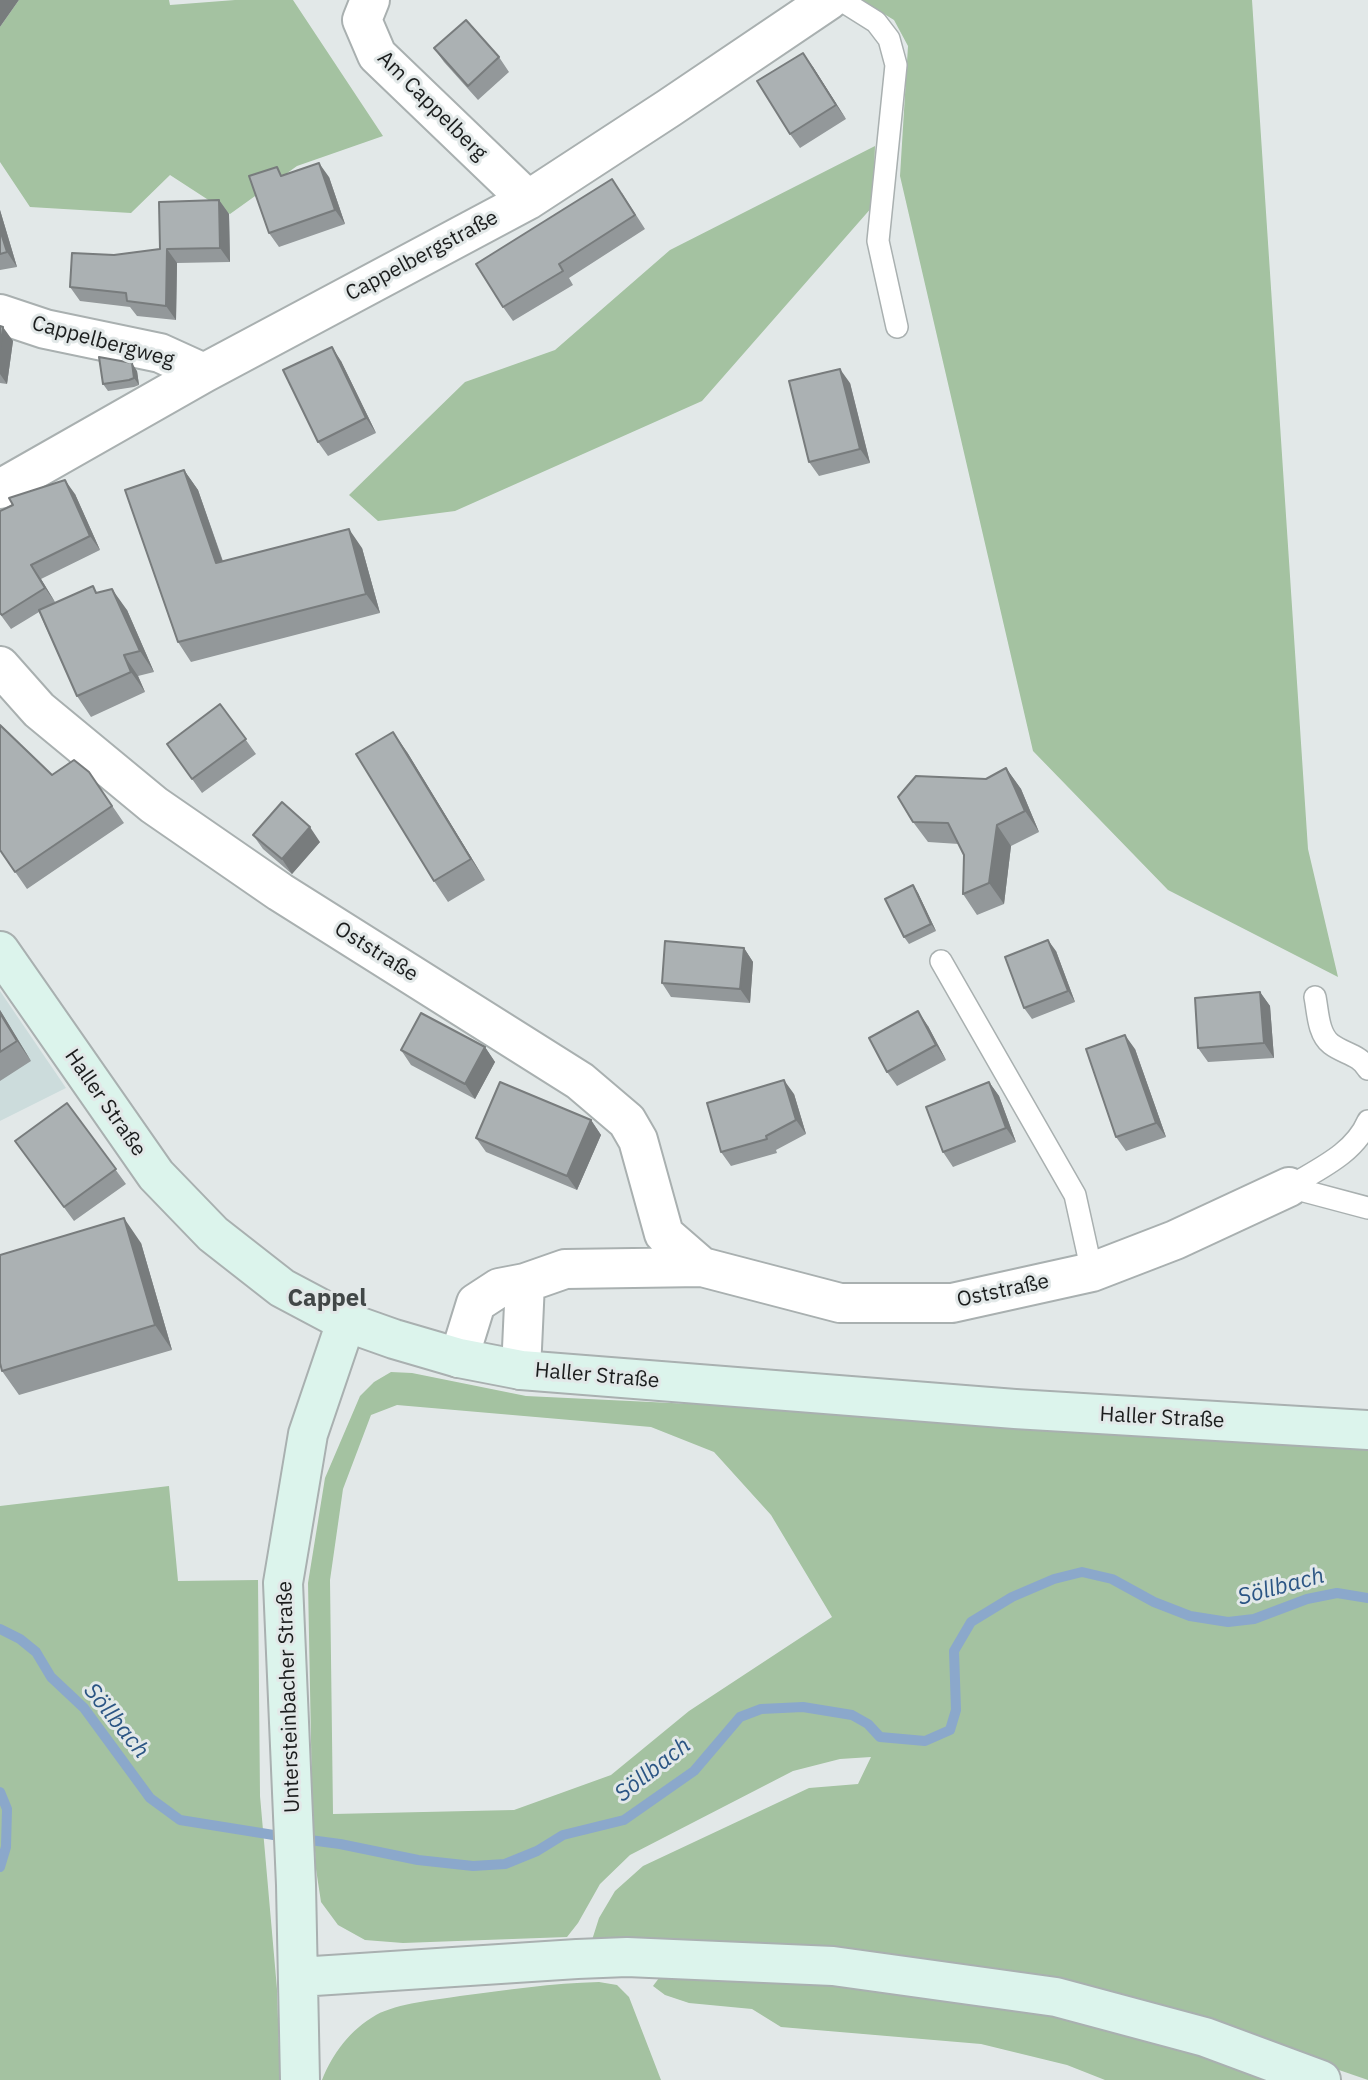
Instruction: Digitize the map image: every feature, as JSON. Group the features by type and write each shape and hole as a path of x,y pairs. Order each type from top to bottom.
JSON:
{"main road":[{"name":"Haller Straße","path":"0,951 156,1175 213,1234 282,1288 346,1322 394,1339 459,1358 521,1370 1015,1409 1368,1430"},
{"name":"Untersteinbacher Straße","path":"300,2080 296,1885 283,1583 308,1434 346,1322"},
{"path":"299,1978 602,1958 833,1966 1056,1997 1205,2037 1321,2080"}],"street":[{"name":"Am Cappelberg","path":"370,0 362,20 377,55 528,200"},
{"name":"Cappelbergstraße","path":"0,489 204,373 528,200 829,0"},
{"name":"Cappelbergweg","path":"0,314 45,329 160,353 204,373"},
{"name":"Oststraße","path":"0,666 38,710 154,805 280,892 580,1081 627,1121 638,1140 664,1234 702,1267"},
{"name":"Oststraße","path":"459,1358 476,1303 499,1288 525,1283 565,1269 702,1267 840,1303 952,1303 1092,1272 1175,1240 1289,1187"},
{"path":"521,1370 525,1283"}],"lane":[{"path":"841,0 876,22 889,39 896,65 878,241 897,327"},
{"path":"941,961 1075,1195 1092,1272"},
{"path":"1315,997 1321,1028 1331,1044 1355,1055 1368,1069"},
{"path":"1289,1187 1347,1151 1363,1133 1368,1121"},
{"path":"1289,1187 1368,1208"}],"shaded area":[{"path":"0,991 66,1088 0,1121"}],"green space":[{"path":"19,0 169,0 170,5 235,0 293,0 383,136 297,166 230,214 170,175 131,213 30,207 0,162 0,27"},
{"path":"861,0 1252,0 1308,849 1338,977 1168,890 1033,751 900,176 908,46 894,20"},
{"path":"875,146 873,206 702,401 455,511 378,521 349,495 465,382 555,350 670,250"},
{"path":"391,1372 412,1373 526,1396 713,1405 1368,1447 1368,2080 1211,2026 592,1940 599,1918 615,1891 643,1866 809,1788 858,1784 871,1757 840,1759 793,1771 630,1855 600,1884 567,1937 403,1943 365,1940 338,1925 321,1902 316,1869 308,1583 325,1478 360,1396 374,1382","holes":["397,1405 651,1427 714,1452 771,1515 832,1617 689,1711 611,1775 514,1810 333,1814 330,1580 343,1489 371,1415"]},
{"path":"169,1486 178,1581 258,1580 260,1796 277,1989 280,2080 0,2080 0,1506"},
{"path":"659,1978 829,1982 1058,2017 1202,2055 1271,2080 1105,2080 1067,2065 981,2044 781,2027 752,2009 689,2003 665,1995 653,1986"},
{"path":"599,1982 617,1985 629,1997 661,2080 322,2080 331,2061 350,2035 385,2011 460,1996 547,1985"}],"building":[{"path":"466,20 499,57 468,86 434,48"},
{"path":"803,53 836,105 790,134 757,81"},
{"path":"319,163 335,210 269,233 249,176 277,167 281,176"},
{"path":"612,179 635,215 559,264 563,271 503,307 476,264"},
{"path":"219,200 220,248 167,249 166,306 127,301 126,293 70,287 72,253 114,255 160,249 159,202"},
{"path":"0,230 7,252 0,254"},
{"path":"0,326 3,327 0,350"},
{"path":"332,347 366,418 318,442 283,370"},
{"path":"99,357 132,363 134,378 103,384"},
{"path":"840,369 860,449 809,462 789,381"},
{"path":"184,470 216,563 349,529 366,594 178,642 125,490"},
{"path":"65,480 90,536 31,565 45,588 2,615 0,511 13,505 9,498"},
{"path":"93,586 96,593 112,589 140,651 124,655 131,672 77,696 39,610"},
{"path":"220,704 246,739 192,779 167,744"},
{"path":"0,725 52,775 74,760 89,772 112,806 15,872 0,850"},
{"path":"393,732 471,859 434,881 356,754"},
{"path":"1006,768 1025,811 997,825 989,883 963,894 964,855 948,823 913,822 898,797 916,776 986,779"},
{"path":"282,802 310,827 282,859 253,835"},
{"path":"913,885 931,924 904,937 885,899"},
{"path":"1048,940 1068,991 1024,1008 1005,957"},
{"path":"665,941 744,948 740,989 662,983"},
{"path":"1260,992 1264,1043 1198,1048 1195,998"},
{"path":"918,1011 936,1045 887,1072 869,1038"},
{"path":"0,1013 17,1041 0,1052"},
{"path":"421,1013 485,1047 465,1084 401,1050"},
{"path":"1125,1035 1156,1123 1116,1137 1086,1049"},
{"path":"784,1080 796,1120 766,1136 767,1139 721,1152 707,1103"},
{"path":"500,1082 591,1120 567,1176 476,1138"},
{"path":"989,1082 1006,1128 943,1152 926,1107"},
{"path":"67,1103 116,1169 64,1207 15,1141"},
{"path":"124,1218 155,1325 2,1371 0,1255"}],"waterway":[{"name":"Söllbach","path":"302,1839 418,1860 473,1866 505,1864 537,1851 563,1835 624,1820 694,1771 740,1717 761,1709 803,1707 852,1715 868,1724 880,1737 925,1741 950,1730 956,1710 954,1651 971,1622 1012,1597 1054,1579 1082,1572 1112,1579 1154,1602 1190,1616 1228,1622 1254,1619 1307,1599 1337,1593 1368,1598"},
{"name":"Söllbach","path":"0,1629 20,1639 36,1652 51,1677 84,1708 150,1798 180,1820 286,1837"},
{"path":"0,1792 7,1809 6,1847 0,1867"}],"district":[{"name":"Cappel","path":"327,1299"}]}
